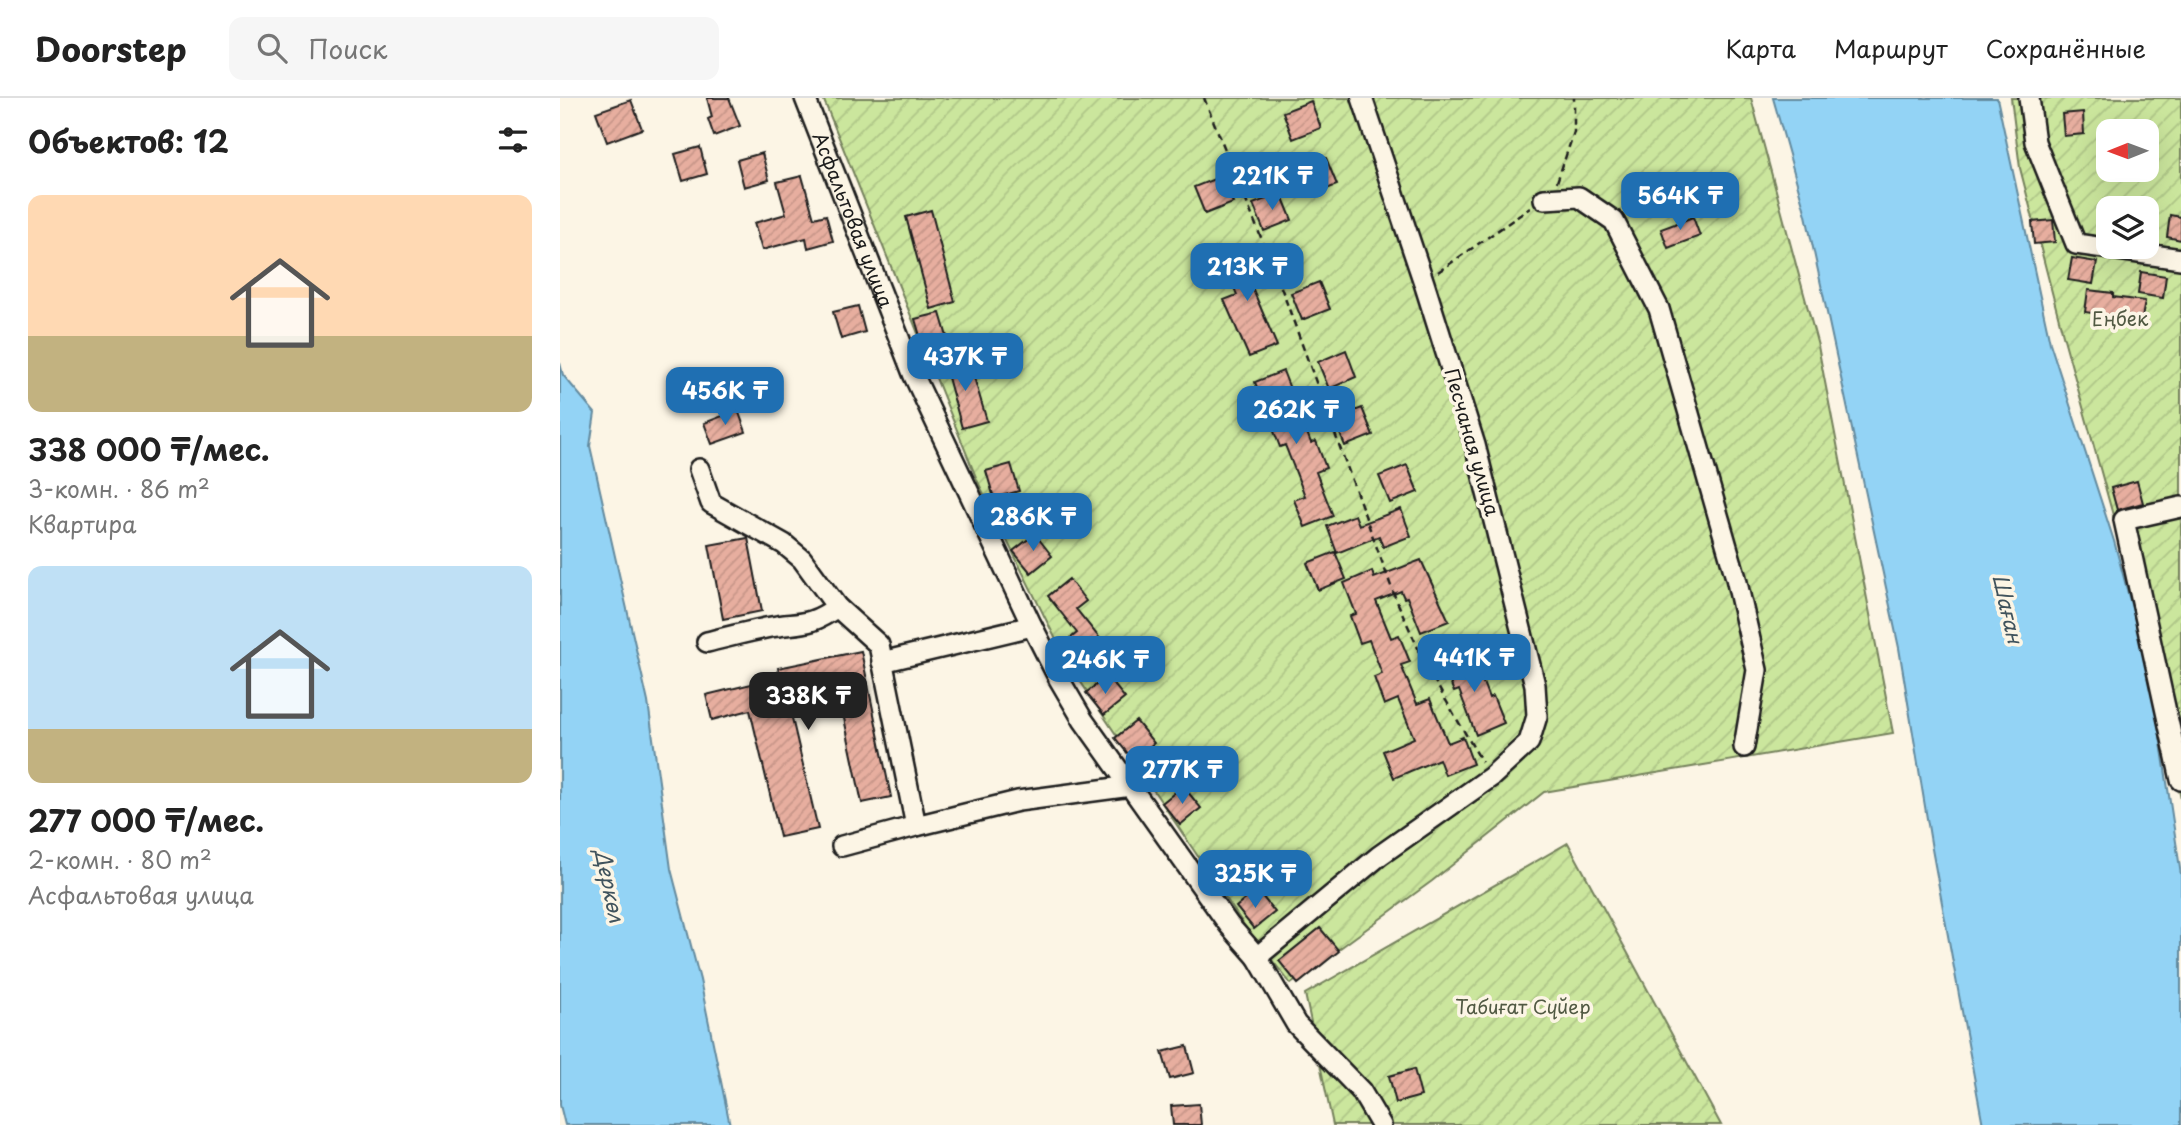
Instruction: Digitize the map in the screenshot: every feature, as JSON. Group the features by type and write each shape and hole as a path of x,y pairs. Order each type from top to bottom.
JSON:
{"street":[{"name":"Асфальтовая улица","path":"805,98 914,376 1032,626 1083,720 1228,925 1256,957 1296,1024 1361,1091 1381,1125"},
{"name":"Песчаная улица","path":"1256,957 1379,856 1491,777 1530,742 1537,716 1535,685 1475,445 1362,98"},
{"path":"2029,98 2035,142 2076,244 2181,259"},
{"path":"1544,199 1579,197 1614,221 1659,309 1736,578 1757,670 1744,747"},
{"path":"699,469 711,503 784,544 802,559 837,607 878,645 916,825"},
{"path":"2181,507 2124,520 2181,780"},
{"path":"707,642 773,627 802,625 824,617 837,607"},
{"path":"882,662 1032,626"},
{"path":"842,846 1018,801 1131,786"}],"path":[{"path":"1204,98 1278,279 1395,597 1427,668 1491,777"},
{"path":"1424,283 1544,199 1558,180 1574,132 1574,98"}],"green space":[{"path":"823,98 1751,98 1818,346 1893,733 1544,792 1432,881 1291,984 1244,925 1066,660 978,482"},
{"name":"Еңбек","path":"2011,98 2181,98 2181,799 2144,627 2020,168"},
{"name":"Табиғат Сүйер","path":"1568,843 1721,1125 1333,1125 1305,994"}],"water":[{"name":"Шаған","path":"1773,98 1997,98 2050,343 2114,541 2152,683 2181,875 2181,1125 1983,1125 1932,849 1899,648 1806,215"},
{"name":"Деркөл","path":"560,363 563,375 595,413 590,446 648,702 671,869 700,980 730,1125 565,1125 560,1105"}],"building":[{"path":"707,98 729,98 740,126 714,136 708,119 712,117"},
{"path":"631,100 642,129 607,142 596,112"},
{"path":"1311,101 1321,128 1293,139 1283,112"},
{"path":"2083,112 2084,134 2064,136 2062,114"},
{"path":"700,147 707,174 683,181 675,154"},
{"path":"762,153 769,180 744,187 737,160"},
{"path":"1326,158 1337,185 1309,196 1298,169"},
{"path":"802,176 814,218 826,215 833,241 808,248 806,238 762,250 754,223 786,214 777,182"},
{"path":"1222,176 1233,203 1205,214 1194,187"},
{"path":"1281,193 1292,220 1264,231 1253,204"},
{"path":"931,210 955,302 931,309 906,217"},
{"path":"2170,215 2181,217 2181,240 2167,237"},
{"path":"1693,217 1700,236 1668,248 1661,229"},
{"path":"2053,220 2055,242 2034,244 2032,222"},
{"path":"1250,246 1261,273 1248,278 1277,346 1249,357 1224,300 1237,295 1222,257"},
{"path":"2072,258 2097,262 2093,284 2068,280"},
{"path":"2141,272 2166,276 2163,298 2138,294"},
{"path":"1319,282 1330,309 1302,320 1291,293"},
{"path":"2088,290 2113,293 2113,297 2145,301 2141,324 2085,312"},
{"path":"858,306 865,332 841,339 833,312"},
{"path":"940,313 948,340 923,346 915,319"},
{"path":"1346,350 1356,377 1329,389 1318,362"},
{"path":"968,357 987,421 962,428 944,363"},
{"path":"1283,371 1311,443 1316,441 1326,468 1316,472 1333,516 1305,527 1294,500 1305,496 1285,445 1280,447 1255,382"},
{"path":"1362,408 1373,435 1345,446 1334,419"},
{"path":"738,410 746,432 712,444 704,423"},
{"path":"1011,464 1019,491 994,498 986,471"},
{"path":"1407,465 1418,492 1390,503 1379,476"},
{"path":"2137,481 2143,503 2117,510 2111,488"},
{"path":"1401,509 1411,536 1383,547 1379,536 1337,553 1327,526 1355,515 1359,525"},
{"path":"1035,534 1052,556 1031,573 1013,551"},
{"path":"748,538 762,611 723,619 709,545"},
{"path":"1335,552 1346,579 1318,590 1307,563"},
{"path":"1421,560 1449,621 1421,632 1407,597 1404,598 1401,591 1376,601 1391,638 1399,635 1410,662 1401,665 1417,704 1430,699 1448,743 1463,737 1473,764 1445,775 1439,759 1394,778 1383,751 1414,738 1398,699 1384,705 1374,677 1382,674 1369,640 1360,643 1350,616 1356,614 1344,583 1372,571 1374,578"},
{"path":"1069,579 1086,601 1076,609 1106,646 1085,663 1067,641 1077,633 1048,596"},
{"path":"861,651 891,797 862,803 838,690 788,701 818,829 780,837 750,710 712,720 706,695 780,677 778,668"},
{"path":"1472,654 1489,698 1493,696 1504,723 1476,735 1459,690 1454,692 1443,665"},
{"path":"1107,676 1125,698 1104,715 1086,693"},
{"path":"1136,721 1154,743 1133,760 1115,738"},
{"path":"1183,786 1201,808 1180,825 1162,803"},
{"path":"1257,890 1275,912 1254,929 1236,907"},
{"path":"1320,928 1339,951 1298,984 1279,961"},
{"path":"1187,1046 1194,1073 1170,1079 1162,1052"},
{"path":"1414,1069 1421,1096 1396,1103 1389,1076"},
{"path":"1199,1104 1201,1125 1173,1125 1171,1106"}]}
